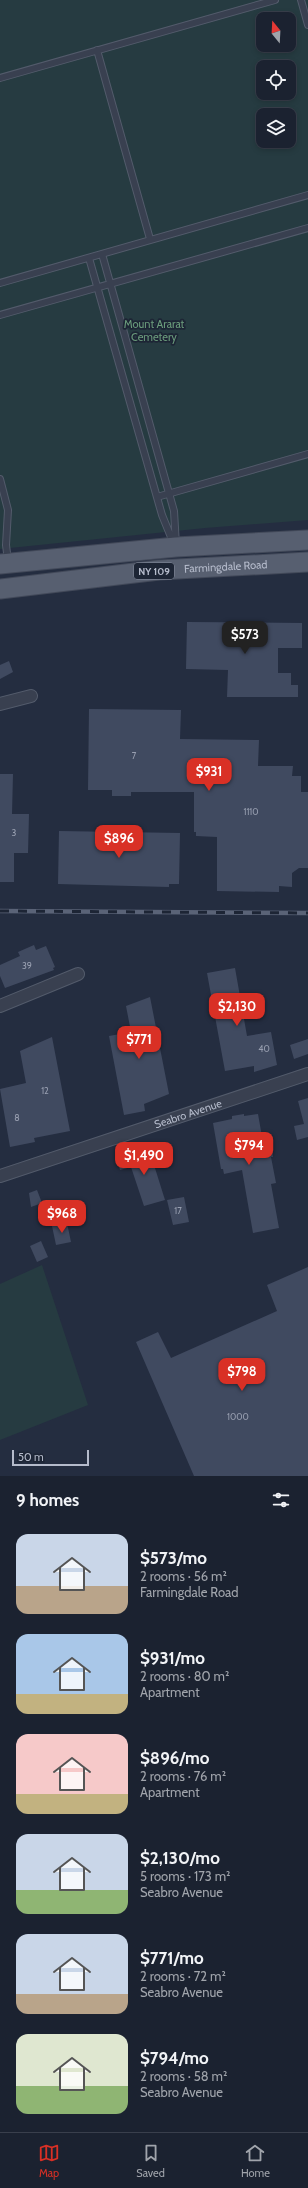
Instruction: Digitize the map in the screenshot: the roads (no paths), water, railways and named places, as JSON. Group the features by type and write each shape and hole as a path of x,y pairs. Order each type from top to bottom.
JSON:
{"main road":[{"name":"Farmingdale Road","path":"4,563 176,547 308,540"},
{"name":"Farmingdale Road","path":"0,589 166,570 308,562"}],"street":[{"path":"0,704 31,696"},
{"path":"0,1006 78,974"},
{"name":"Seabro Avenue","path":"0,1176 308,1074"}],"lane":[{"path":"0,78 275,0"},
{"path":"301,0 308,25"},
{"path":"96,50 150,239"},
{"path":"0,283 308,195"},
{"path":"0,315 308,228"},
{"path":"102,254 174,511 176,547"},
{"path":"89,258 162,514 176,547"},
{"path":"157,497 308,454"},
{"path":"0,479 8,510 4,563"}],"railway":[{"path":"0,911 308,913"}],"park label":[{"name":"Mount Ararat Cemetery","path":"154,330"}]}
